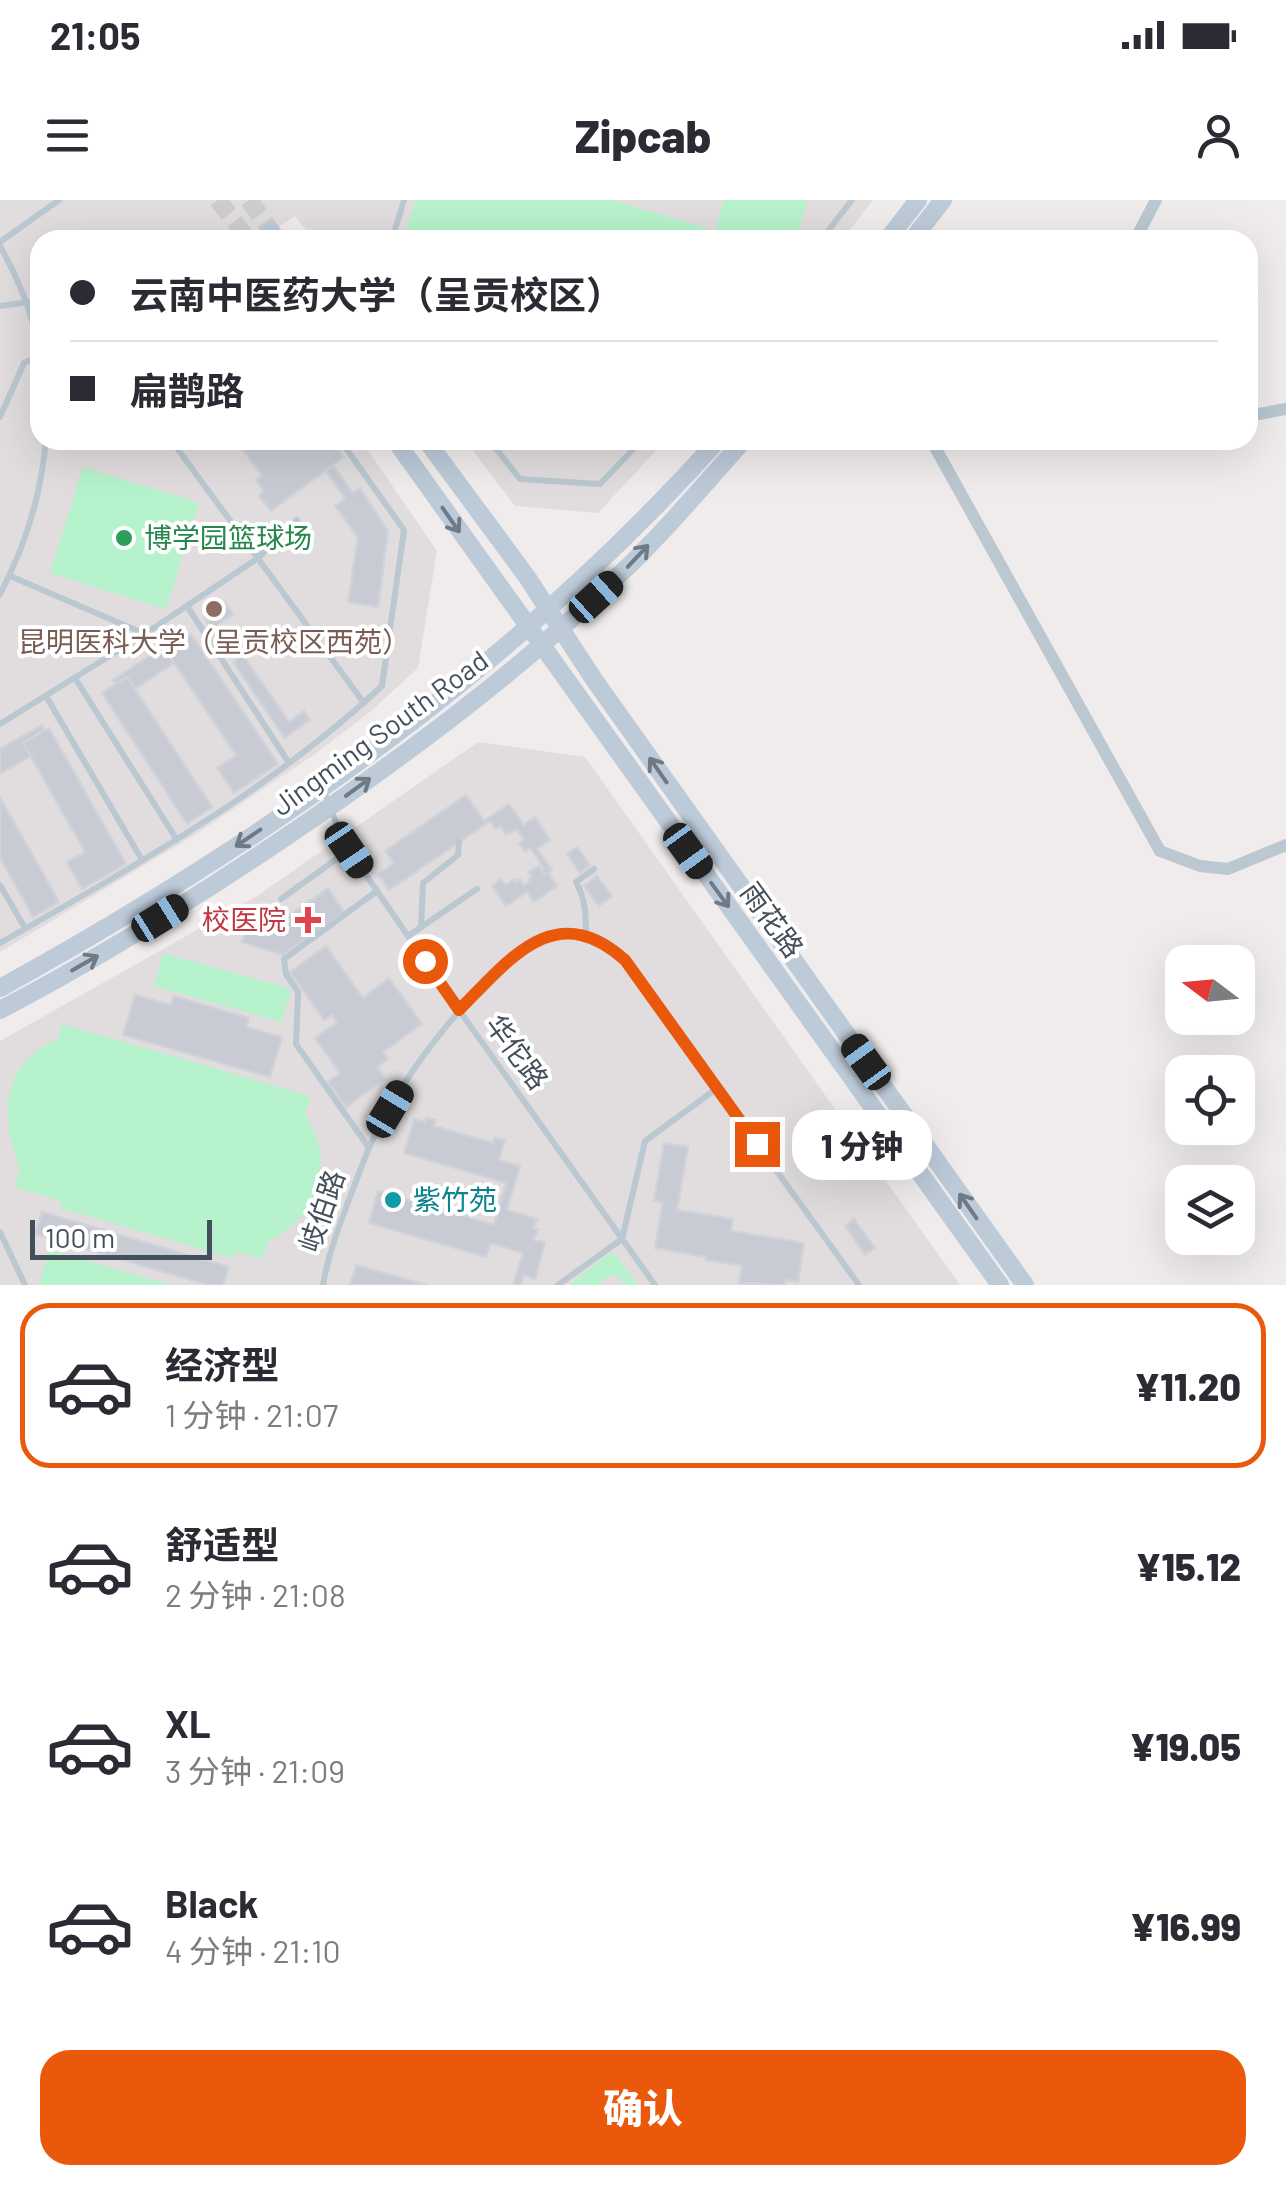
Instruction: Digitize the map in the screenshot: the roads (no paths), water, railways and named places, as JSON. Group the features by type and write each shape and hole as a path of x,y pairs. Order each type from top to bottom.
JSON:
{"street":[{"path":"895,230 918,200"},
{"path":"920,230 943,200"},
{"path":"1140,230 1156,200"},
{"path":"1258,414 1286,409"},
{"name":"雨花路","path":"402,450 1000,1285"},
{"name":"雨花路","path":"433,450 1025,1285"},
{"name":"Jingming South Road","path":"0,988 211,863 395,737 604,559 709,450"},
{"name":"Jingming South Road","path":"0,1010 222,880 330,807 494,685 619,576 735,450"},
{"path":"939,450 1160,851 1200,866 1228,868 1286,845"}],"lane":[{"path":"30,310 0,244 59,200"},
{"path":"395,230 404,200"},
{"path":"829,230 852,200"},
{"path":"0,306 28,302"},
{"path":"0,417 24,362 30,358"},
{"path":"0,594 18,560 32,519 45,450"},
{"path":"178,450 364,703"},
{"path":"0,942 178,840 289,763 382,686 404,530 347,450"},
{"path":"497,450 520,478 600,484 632,450"},
{"path":"0,724 258,558 296,520"},
{"path":"10,576 145,634"},
{"path":"187,606 289,763"},
{"path":"75,678 178,840"},
{"path":"46,696 142,860"},
{"name":"华佗路","path":"322,788 347,847 655,1285"},
{"path":"421,928 424,883 458,855 459,842"},
{"path":"281,899 347,847"},
{"path":"594,869 576,882 583,894 586,936 610,947 625,960 858,1285"},
{"path":"0,886 25,928"},
{"path":"408,936 477,888"},
{"path":"369,1149 296,1044 298,992 286,974 284,958 378,891"},
{"name":"岐伯路","path":"323,1285 344,1212 378,1128 459,1010 528,945 561,933 586,936"},
{"path":"558,1285 622,1239 645,1141 717,1088"},
{"path":"0,1232 25,1285"}],"tunnel":[{"path":"218,200 240,230"},
{"path":"249,200 270,230"}],"place":[{"name":"博学园篮球场","path":"124,538"},
{"name":"昆明医科大学（呈贡校区西苑）","path":"214,609"},
{"name":"校医院","path":"308,920"},
{"name":"紫竹苑","path":"393,1200"}]}
